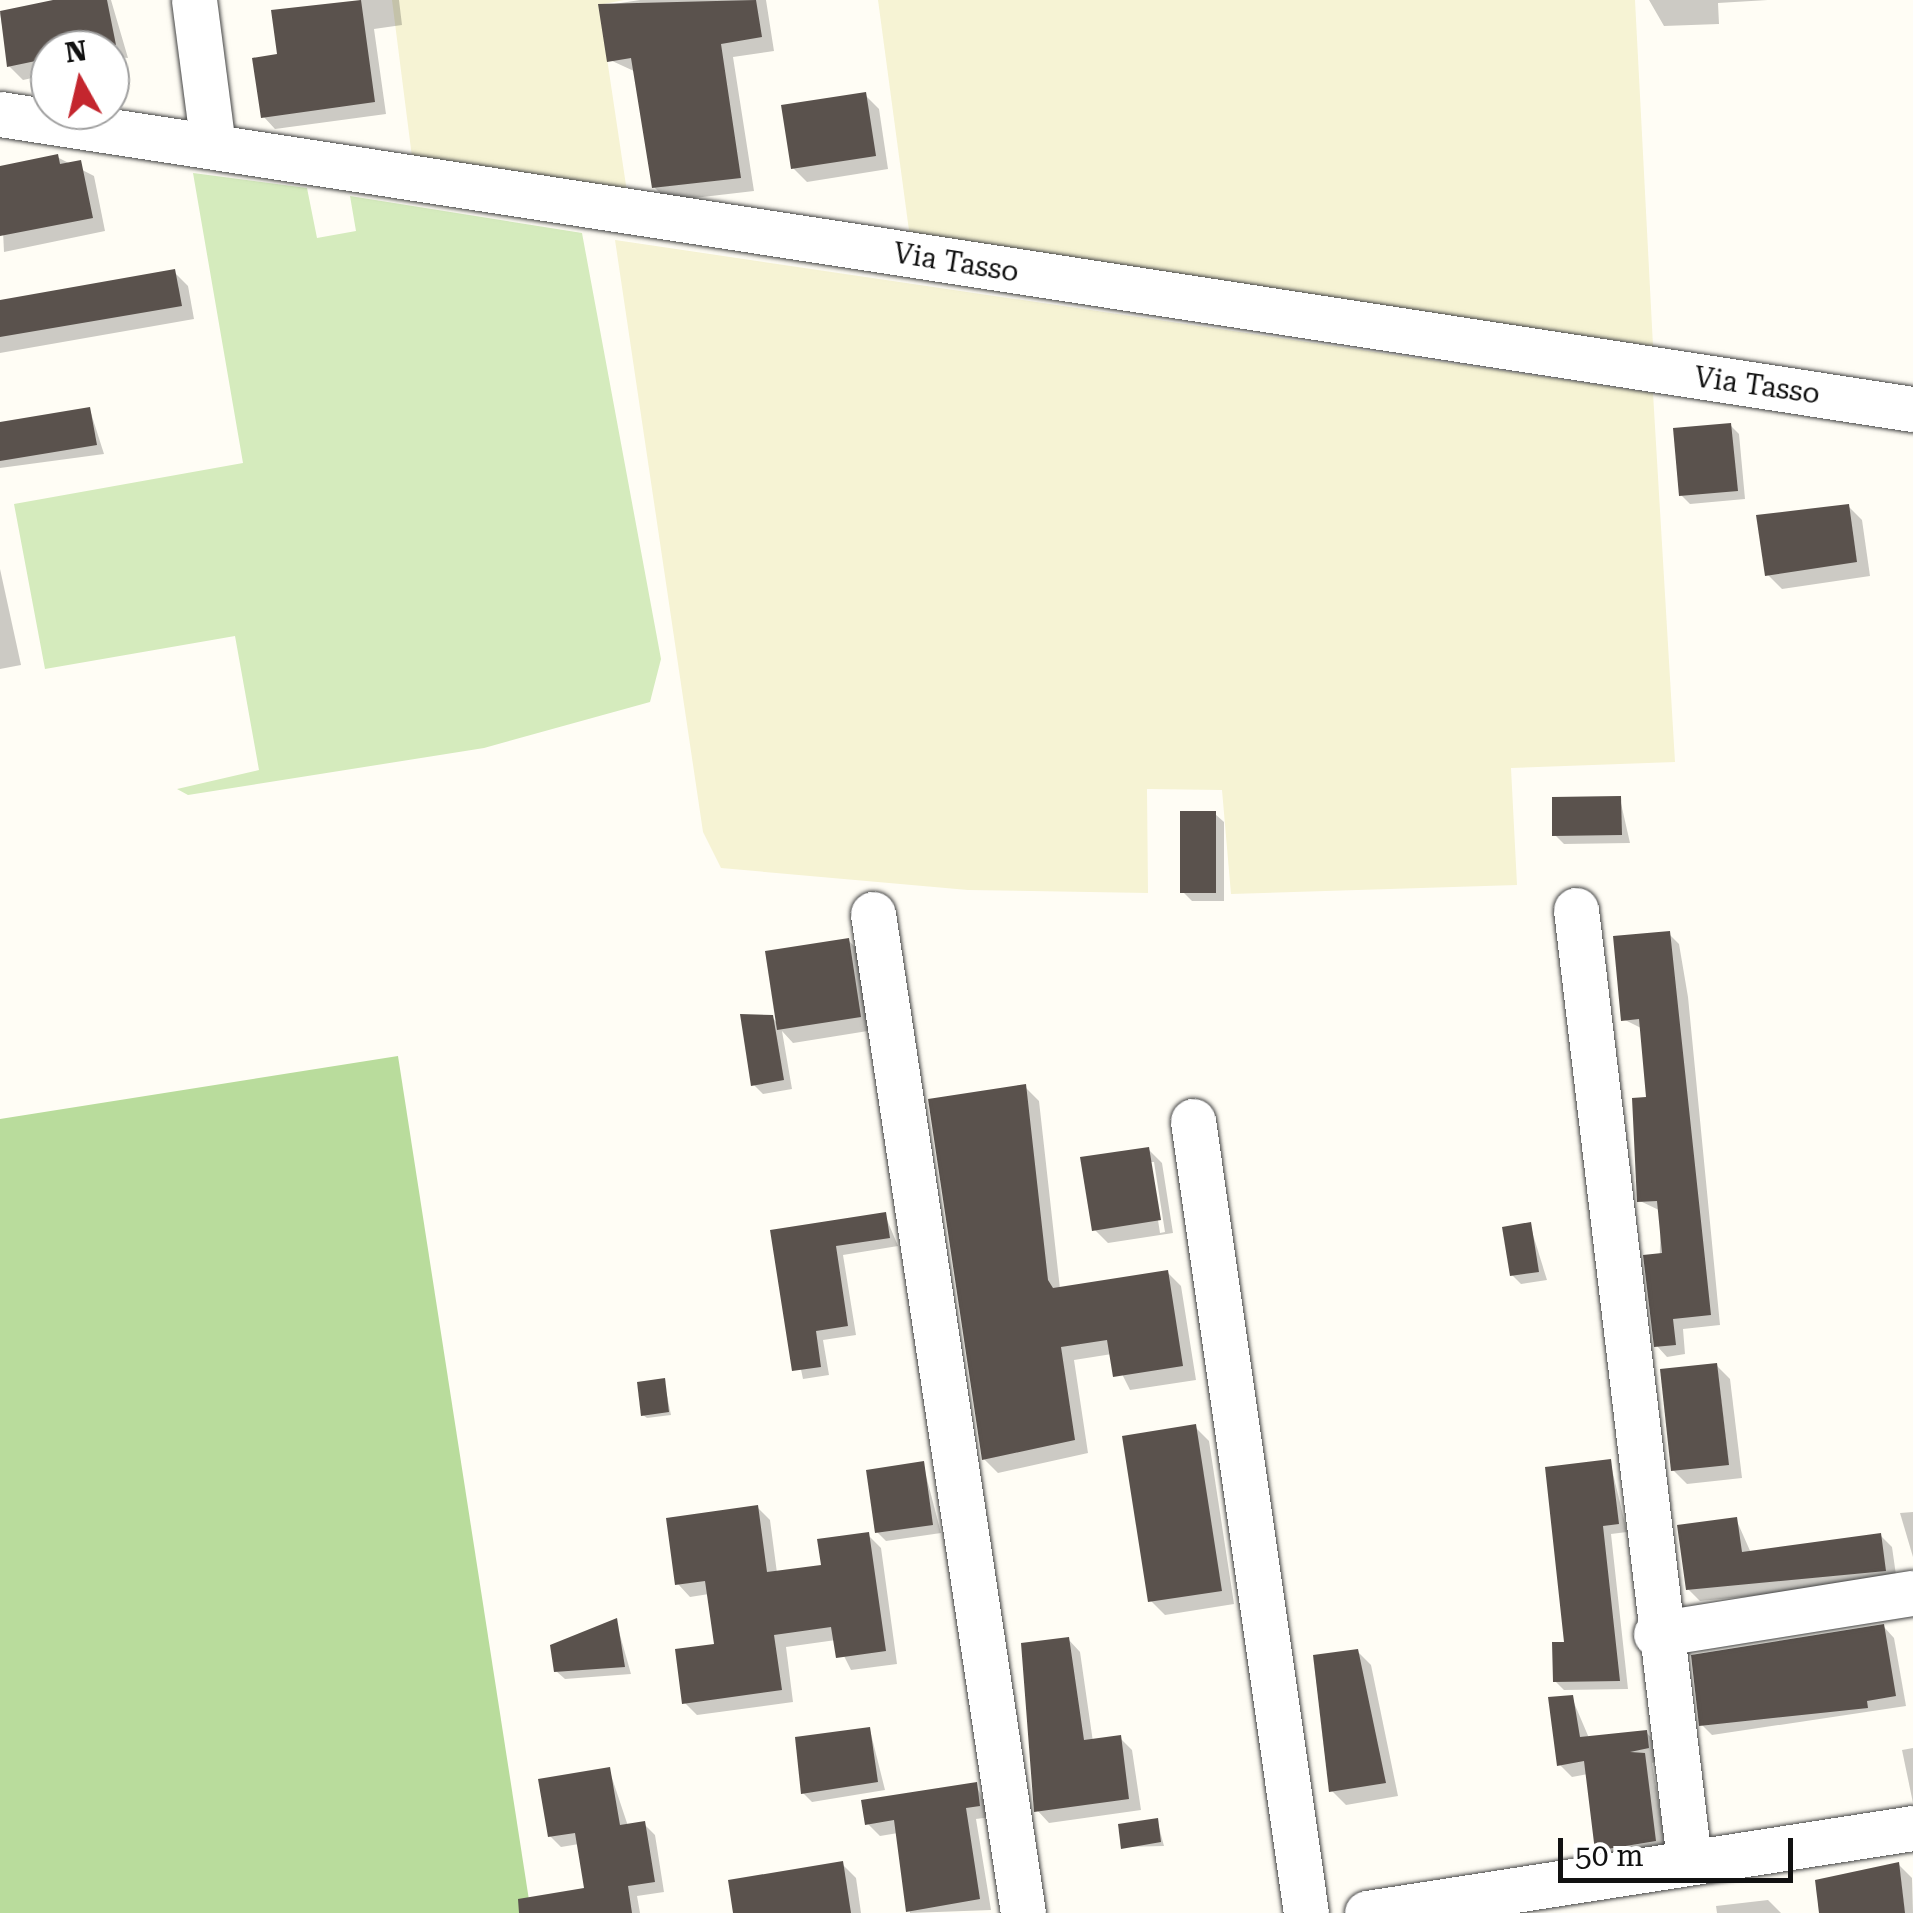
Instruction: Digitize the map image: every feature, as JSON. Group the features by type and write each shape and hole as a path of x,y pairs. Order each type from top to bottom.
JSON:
{"street":[{"path":"194,0 213,146"},
{"name":"Via Tasso","path":"0,114 1913,409"},
{"path":"1576,910 1656,1634 1689,1861"},
{"path":"873,914 1023,1913"},
{"path":"1192,1121 1306,1913"},
{"path":"1656,1634 1913,1594"},
{"path":"1367,1913 1913,1828"}],"shaded area":[{"path":"392,0 624,0 599,5 627,192 412,157"},
{"path":"878,0 1635,0 1653,346 910,238"},
{"path":"615,240 1653,393 1675,762 1511,768 1517,885 1231,894 1222,790 1147,789 1148,893 968,890 721,868 703,832"}],"green space":[{"path":"193,173 307,188 317,238 356,231 350,196 582,233 661,659 650,702 484,748 188,795 177,789 259,770 235,636 45,669 14,504 243,463"},
{"path":"398,1056 531,1913 0,1913 0,1119"}],"building":[{"path":"53,0 107,0 113,30 30,30 30,62 7,67 0,11"},
{"path":"361,0 375,102 261,118 252,58 277,54 271,10"},
{"path":"756,0 762,37 721,44 741,178 652,188 631,58 607,62 598,4"},
{"path":"866,92 876,156 791,169 781,105"},
{"path":"58,154 60,164 81,160 93,218 0,236 0,166"},
{"path":"175,269 182,306 0,337 0,300"},
{"path":"90,407 97,445 0,461 0,422"},
{"path":"1731,423 1738,491 1679,496 1673,428"},
{"path":"1849,504 1857,562 1765,576 1756,515"},
{"path":"1621,796 1622,835 1552,836 1552,797"},
{"path":"1180,811 1216,811 1216,893 1180,893"},
{"path":"1670,931 1711,1315 1673,1319 1676,1345 1654,1347 1643,1255 1662,1253 1657,1201 1637,1202 1632,1098 1646,1097 1639,1019 1621,1021 1613,936"},
{"path":"849,938 861,1017 777,1030 765,951"},
{"path":"740,1014 773,1015 784,1080 751,1086"},
{"path":"1026,1084 1048,1280 1053,1288 1168,1270 1183,1366 1113,1377 1107,1340 1061,1347 1075,1440 982,1460 928,1099"},
{"path":"1149,1147 1161,1220 1092,1231 1080,1157"},
{"path":"886,1212 890,1238 836,1246 848,1326 816,1331 821,1367 792,1371 770,1230"},
{"path":"1531,1222 1539,1272 1510,1276 1502,1227"},
{"path":"1717,1363 1729,1465 1671,1471 1660,1369"},
{"path":"665,1378 669,1412 641,1416 637,1382"},
{"path":"1196,1424 1222,1591 1148,1602 1122,1436"},
{"path":"1611,1459 1619,1524 1603,1526 1620,1681 1553,1682 1552,1642 1564,1642 1545,1467"},
{"path":"924,1461 933,1525 875,1533 866,1470"},
{"path":"758,1505 767,1572 821,1565 817,1539 869,1532 886,1651 836,1658 831,1627 774,1635 782,1690 682,1704 675,1649 714,1644 705,1581 675,1585 666,1518"},
{"path":"1737,1517 1742,1552 1881,1533 1886,1571 1686,1590 1677,1525"},
{"path":"617,1618 625,1667 554,1672 550,1645"},
{"path":"1884,1624 1896,1696 1867,1701 1868,1708 1699,1726 1691,1655"},
{"path":"1069,1637 1084,1740 1121,1735 1129,1799 1034,1812 1021,1643"},
{"path":"1358,1649 1386,1783 1329,1792 1313,1655"},
{"path":"1573,1695 1580,1737 1647,1730 1649,1748 1630,1752 1645,1753 1656,1841 1595,1851 1584,1761 1557,1766 1548,1697"},
{"path":"870,1727 878,1782 801,1794 795,1737"},
{"path":"610,1767 620,1825 645,1821 655,1882 628,1886 632,1913 519,1913 518,1899 584,1888 575,1833 548,1837 538,1779"},
{"path":"977,1782 980,1806 966,1808 980,1899 906,1912 894,1820 865,1825 861,1800"},
{"path":"1158,1818 1161,1842 1121,1849 1118,1824"},
{"path":"843,1861 851,1913 733,1913 728,1880"},
{"path":"1899,1862 1905,1913 1819,1913 1815,1880"}]}
